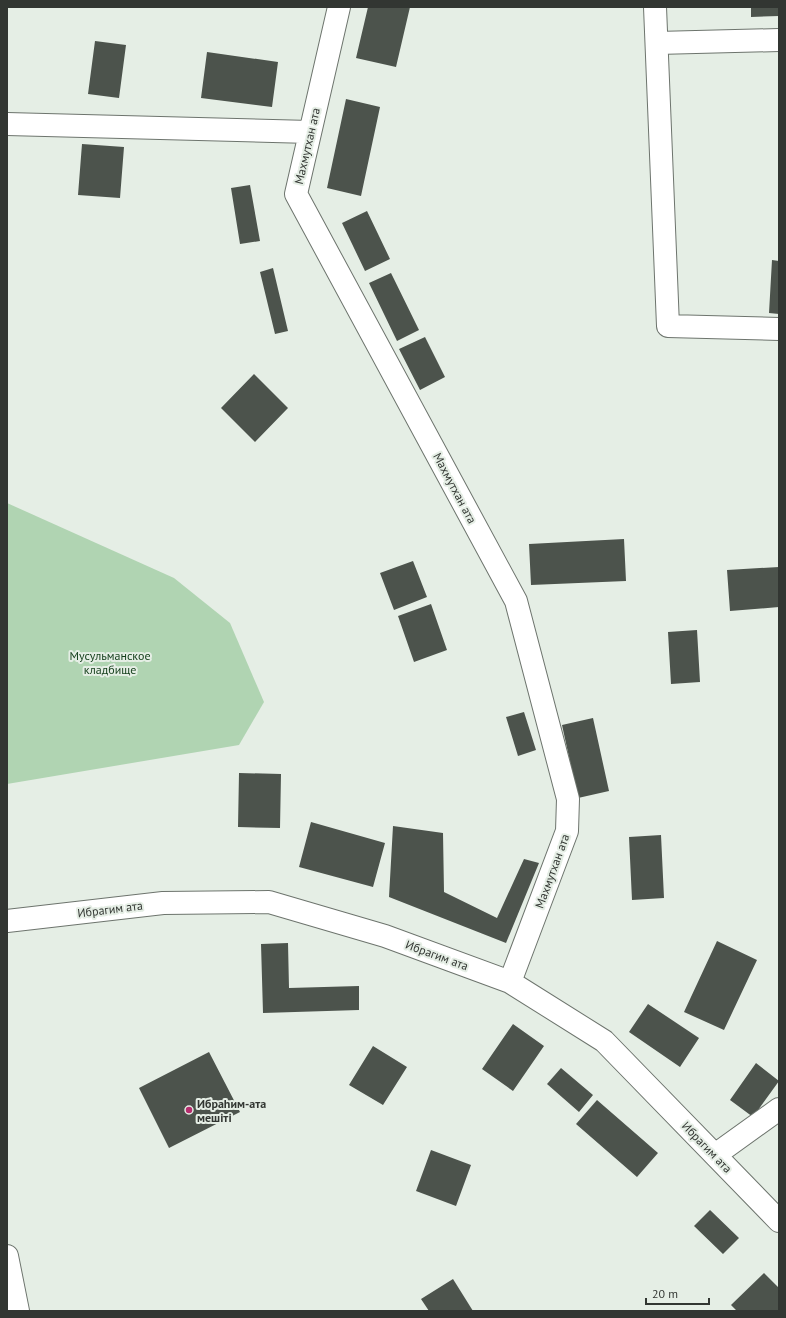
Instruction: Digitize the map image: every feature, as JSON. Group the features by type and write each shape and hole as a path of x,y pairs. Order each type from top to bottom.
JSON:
{"street":[{"name":"Махмутхан ата","path":"339,7 296,194 516,601 568,799 567,831 510,982"},
{"path":"655,7 668,326 779,329"},
{"path":"657,43 779,40"},
{"path":"7,124 310,132"},
{"name":"Ибрагим ата","path":"14,920 163,903 269,902 385,936 510,982 604,1041 779,1221"},
{"path":"7,936 14,920"},
{"path":"715,1155 779,1109"},
{"path":"7,1256 18,1311"}],"green space":[{"name":"Мусульманское кладбище","path":"7,503 174,578 230,623 264,702 239,745 7,784"}],"building":[{"path":"368,7 410,7 396,67 356,58"},
{"path":"751,7 779,7 779,16 751,17"},
{"path":"95,41 126,45 119,98 88,94"},
{"path":"207,52 278,62 272,107 201,98"},
{"path":"346,99 380,107 361,196 327,188"},
{"path":"82,144 124,147 120,198 78,195"},
{"path":"250,185 260,241 240,244 231,188"},
{"path":"367,211 390,259 365,271 342,223"},
{"path":"772,260 779,261 779,314 769,313"},
{"path":"273,268 288,331 275,334 260,272"},
{"path":"391,273 419,330 397,341 369,283"},
{"path":"425,337 445,377 420,390 399,349"},
{"path":"254,374 288,408 255,442 221,408"},
{"path":"624,539 626,581 531,585 529,544"},
{"path":"413,561 427,597 394,610 380,573"},
{"path":"779,567 779,607 730,611 727,570"},
{"path":"431,604 447,650 414,662 398,616"},
{"path":"697,630 700,682 671,684 668,632"},
{"path":"524,712 536,750 518,756 506,717"},
{"path":"593,718 609,791 578,798 562,725"},
{"path":"239,773 281,774 280,828 238,827"},
{"path":"311,822 385,843 373,887 299,867"},
{"path":"393,826 443,833 444,892 497,918 524,859 539,863 506,943 389,897"},
{"path":"661,835 664,898 632,900 629,837"},
{"path":"717,941 757,960 724,1030 684,1012"},
{"path":"288,943 289,988 359,986 359,1010 263,1013 261,944"},
{"path":"648,1004 699,1038 680,1067 629,1032"},
{"path":"513,1024 544,1046 513,1091 482,1069"},
{"path":"373,1046 407,1067 383,1105 349,1085"},
{"path":"209,1052 240,1112 169,1148 139,1088"},
{"path":"756,1063 779,1081 753,1117 730,1100"},
{"path":"561,1068 593,1095 579,1112 547,1084"},
{"path":"597,1100 658,1153 637,1177 576,1124"},
{"path":"431,1150 471,1165 456,1206 416,1191"},
{"path":"710,1210 739,1238 723,1254 694,1226"},
{"path":"764,1273 779,1288 779,1311 737,1311 731,1305"},
{"path":"453,1279 473,1311 429,1311 421,1299"}],"place":[{"name":"Ибраһим-ата мешіті","path":"189,1110"}]}
